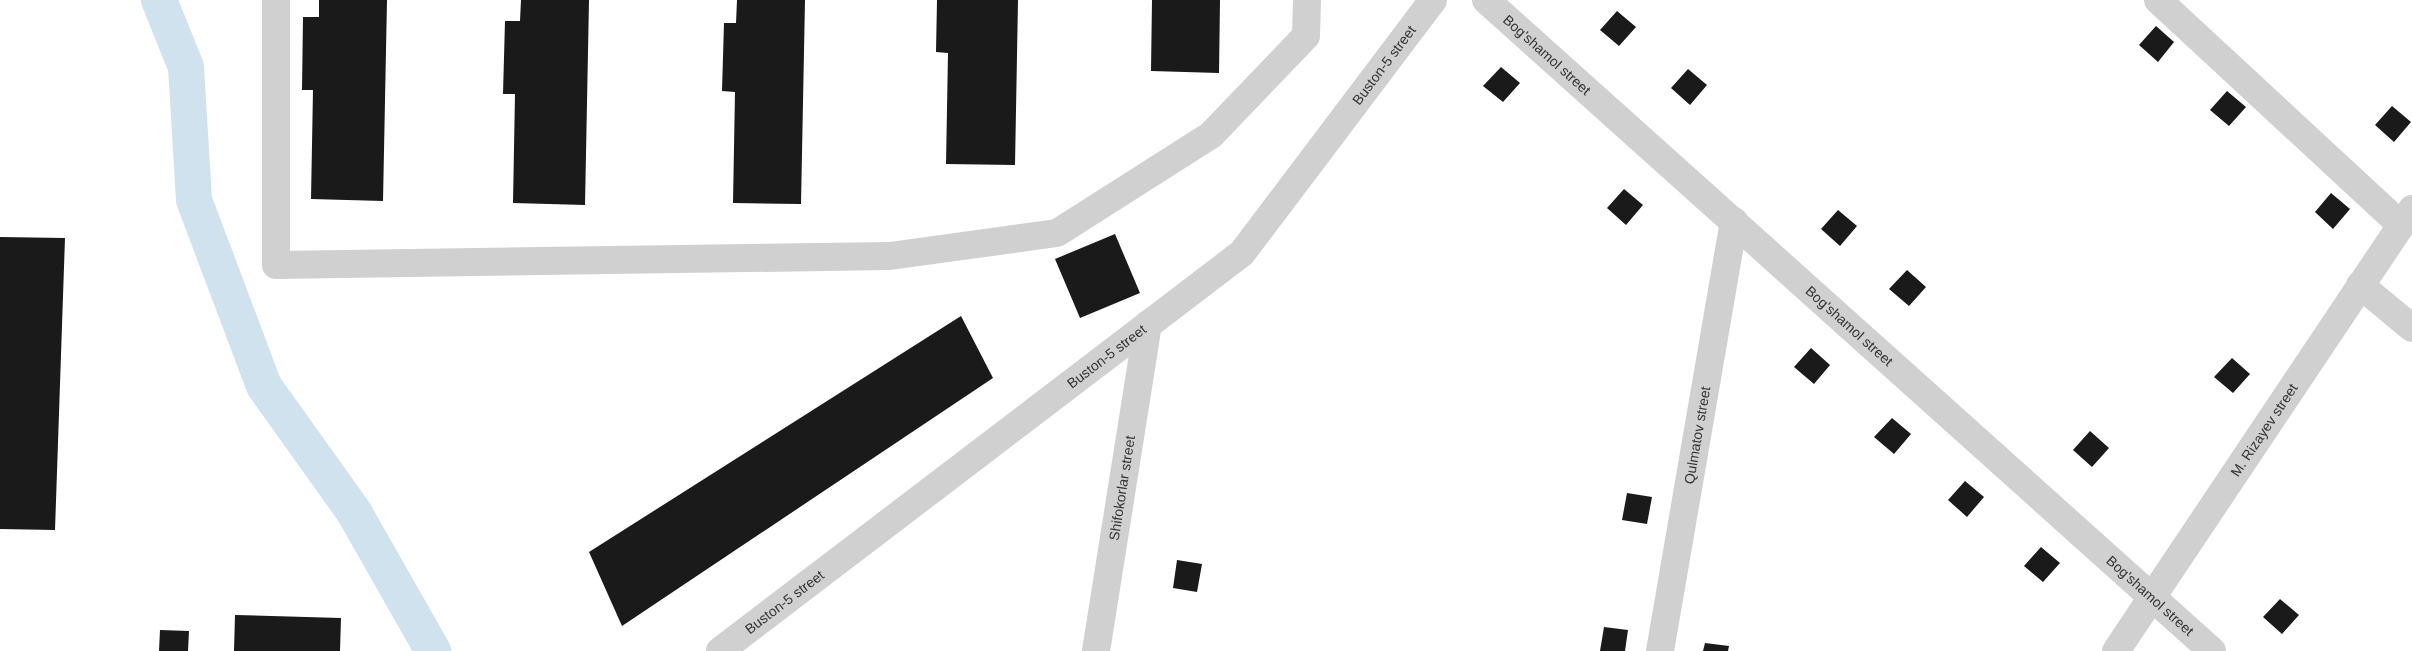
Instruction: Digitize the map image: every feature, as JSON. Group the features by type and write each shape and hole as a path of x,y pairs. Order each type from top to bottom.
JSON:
{"street":[{"path":"276,0 276,265 890,256 1057,233 1211,135 1306,36 1307,0"},
{"name":"Buston-5 street","path":"720,651 1242,253 1433,0"},
{"name":"Bog'shamol street","path":"1486,0 2212,651"},
{"path":"2158,0 2407,217"},
{"name":"M. Rizayev street","path":"2116,651 2407,217"},
{"name":"Qulmatov street","path":"1660,651 1734,221"},
{"path":"2360,285 2412,328"},
{"name":"Shifokorlar street","path":"1096,651 1148,324"}],"building":[{"path":"319,0 387,0 383,201 311,199 313,90 302,90 303,17 319,17"},
{"path":"521,0 589,0 585,205 513,203 515,94 503,94 505,21 520,21"},
{"path":"737,0 805,0 801,204 733,203 735,92 722,91 724,23 736,23"},
{"path":"937,0 1018,0 1015,165 946,164 948,53 936,52"},
{"path":"1152,0 1220,0 1219,73 1151,71"},
{"path":"1617,11 1636,27 1619,46 1600,30"},
{"path":"2156,26 2174,42 2158,62 2139,45"},
{"path":"1501,67 1520,83 1503,102 1483,86"},
{"path":"1688,69 1707,85 1690,105 1671,88"},
{"path":"2227,91 2246,107 2229,126 2210,110"},
{"path":"2392,106 2411,122 2394,142 2375,125"},
{"path":"1624,189 1643,205 1626,225 1607,208"},
{"path":"2331,193 2350,209 2333,229 2315,212"},
{"path":"1838,210 1857,226 1840,246 1821,229"},
{"path":"1115,234 1140,293 1080,318 1055,259"},
{"path":"0,237 65,238 55,530 0,529"},
{"path":"1907,270 1926,287 1909,306 1889,289"},
{"path":"961,316 993,378 622,626 589,552"},
{"path":"1811,348 1830,365 1814,384 1794,367"},
{"path":"2232,358 2250,374 2233,393 2214,377"},
{"path":"1892,418 1911,434 1894,454 1874,437"},
{"path":"2090,431 2109,448 2092,467 2073,450"},
{"path":"1965,481 1984,497 1967,517 1948,500"},
{"path":"1627,493 1652,497 1647,524 1622,520"},
{"path":"2041,547 2060,563 2043,582 2024,566"},
{"path":"1177,560 1202,564 1197,592 1173,588"},
{"path":"2280,599 2299,615 2282,634 2263,617"},
{"path":"235,615 341,618 340,651 234,651"},
{"path":"1604,627 1628,630 1625,651 1600,651"},
{"path":"160,630 189,631 188,651 159,651"},
{"path":"1705,643 1729,646 1728,651 1703,651"}],"waterway":[{"path":"159,0 186,67 194,200 264,386 354,512 433,651"}]}
